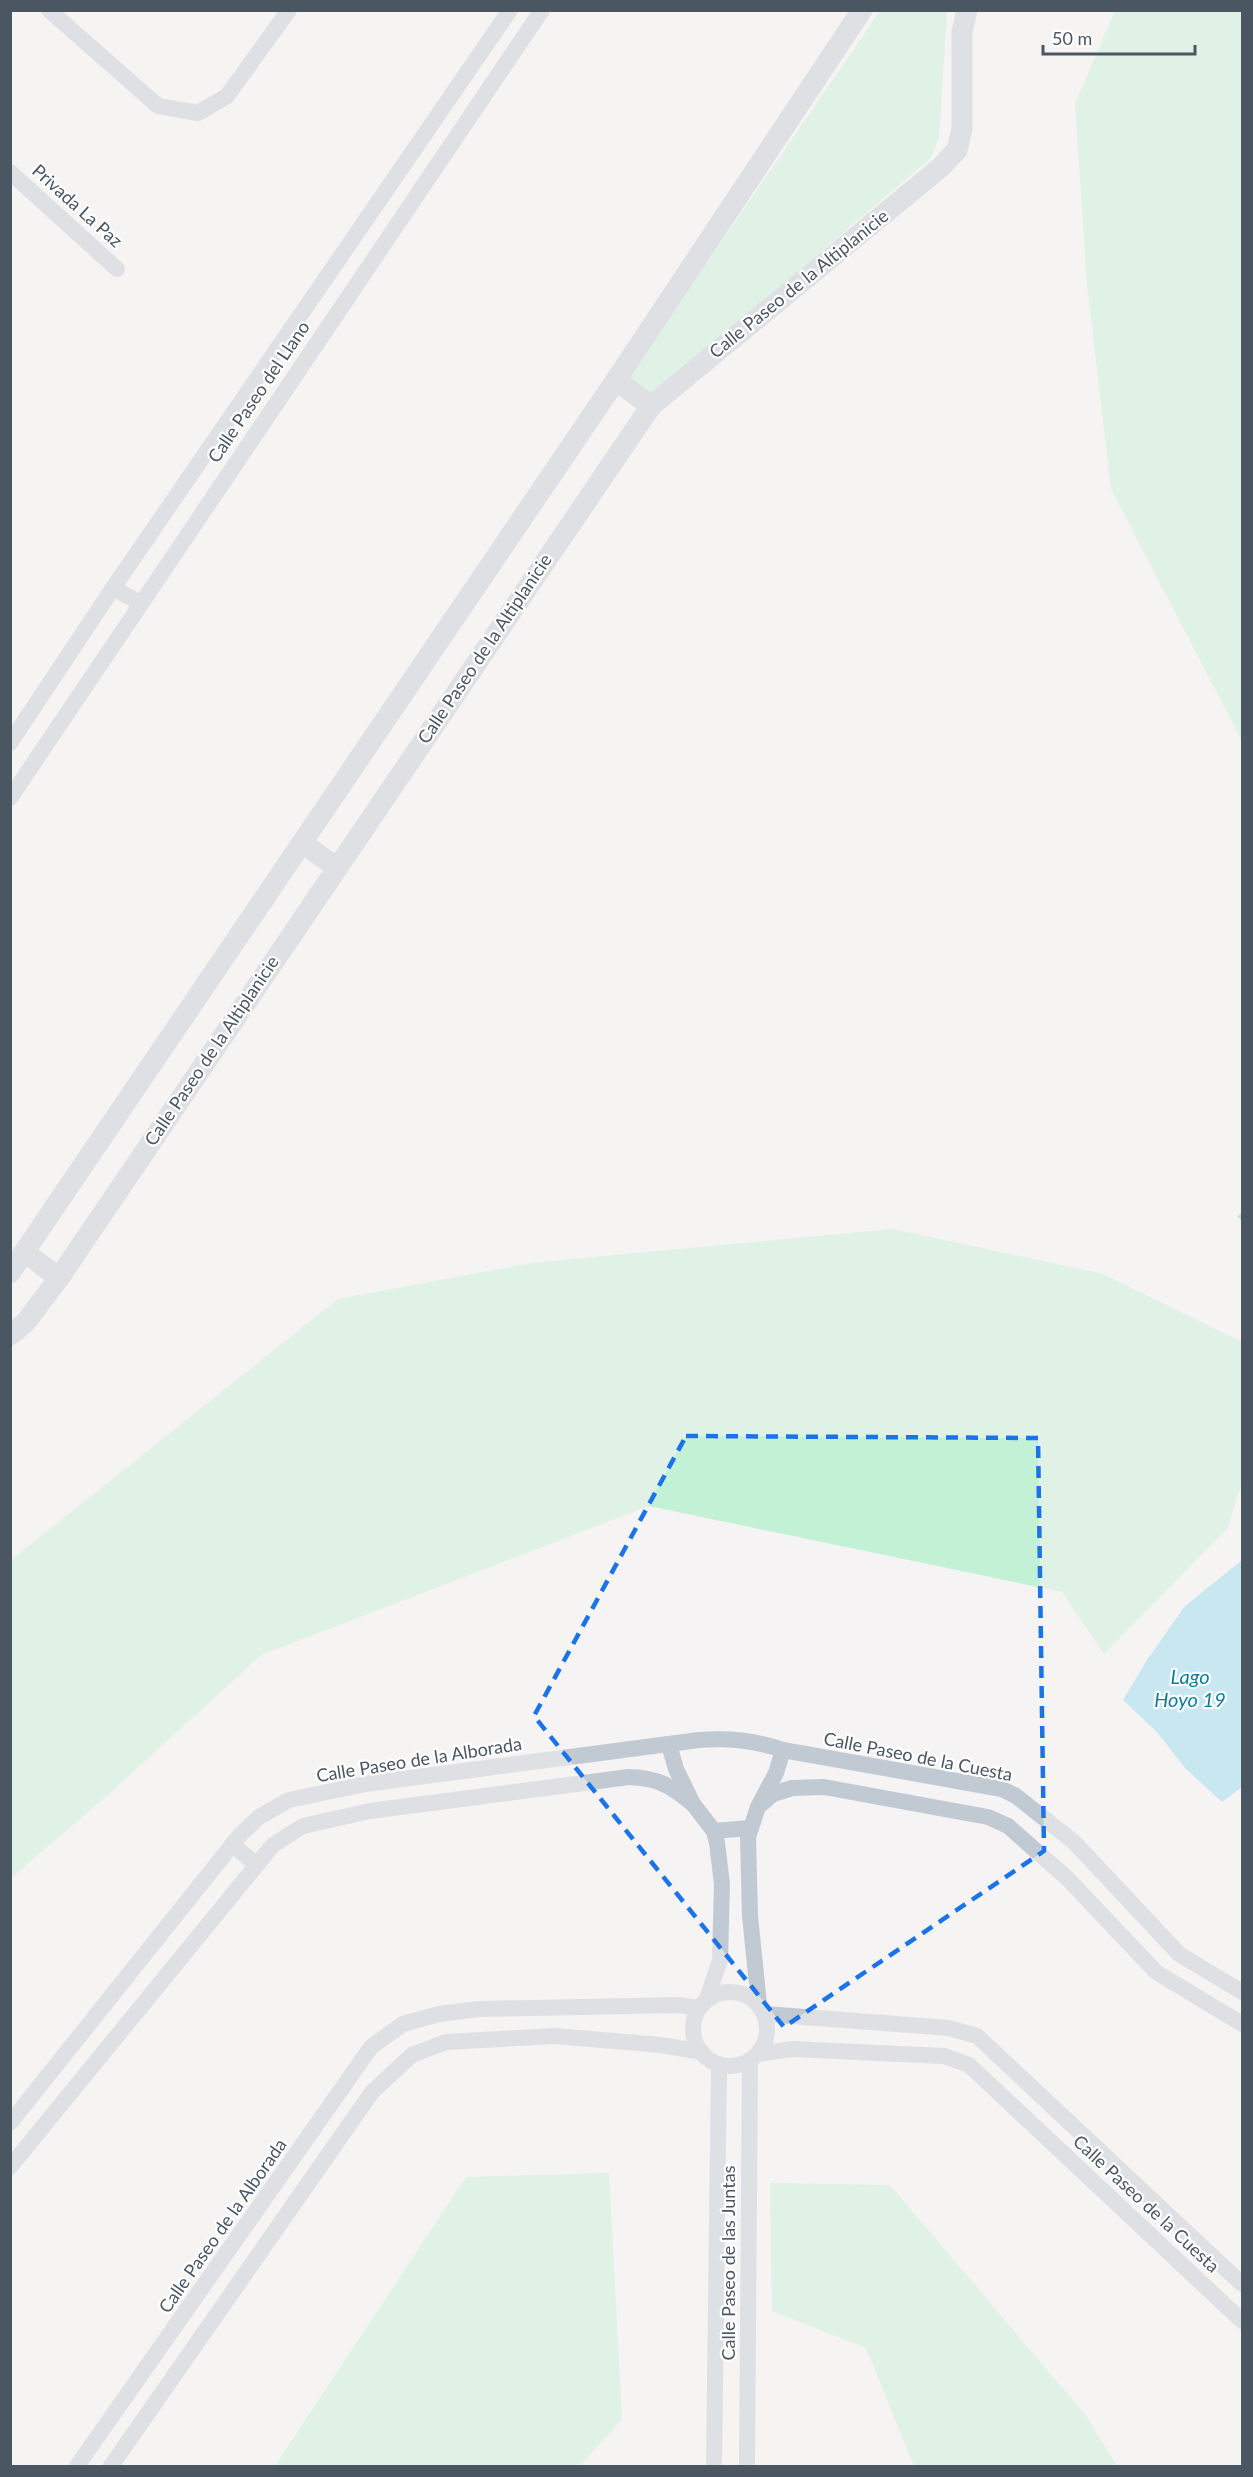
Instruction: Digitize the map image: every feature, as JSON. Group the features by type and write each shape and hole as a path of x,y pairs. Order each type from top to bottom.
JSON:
{"street":[{"path":"49,10 158,106 198,113 227,96 289,10"},
{"name":"Calle Paseo del Llano","path":"10,743 113,588 510,10"},
{"path":"10,1273 26,1253 616,380 862,10"},
{"name":"Calle Paseo de la Altiplanicie","path":"10,1335 25,1323 59,1278 651,406 941,167 957,150 962,129 962,32 967,10"},
{"name":"Calle Paseo del Llano","path":"10,798 541,11"},
{"name":"Privada La Paz","path":"10,172 117,269"},
{"path":"616,380 651,406"},
{"path":"113,588 140,603"},
{"path":"302,843 336,867"},
{"path":"26,1253 59,1278"},
{"name":"Calle Paseo de la Alborada","path":"10,2123 232,1844 259,1817 289,1800 365,1784 699,1740 730,1738"},
{"name":"Calle Paseo de la Cuesta","path":"730,1738 758,1742 783,1750 1002,1790 1016,1796 1074,1842 1179,1954 1242,1992"},
{"path":"669,1745 676,1769 693,1804 714,1831 722,1884 723,1916 720,1960 694,2022 693,2033 702,2052"},
{"path":"111,2466 372,2091 412,2055 446,2042 555,2036 661,2045 702,2052 719,2064 729,2066 754,2057 767,2035 750,1916 750,1828 758,1806 776,1773 783,1750"},
{"path":"10,2168 273,1845 303,1826 382,1809 629,1777 650,1778 674,1790 693,1804"},
{"path":"758,1806 773,1794 792,1788 824,1787 988,1817 1008,1826 1068,1879 1156,1972 1242,2024"},
{"path":"714,1831 750,1828"},
{"path":"232,1844 256,1865"},
{"path":"1087,1899 1109,1880"},
{"path":"703,2003 721,1992 732,1991 742,1993 762,2009"},
{"name":"Calle Paseo de la Alborada","path":"77,2466 371,2047 403,2024 439,2014 478,2009 703,2003"},
{"name":"Calle Paseo de la Cuesta","path":"762,2009 949,2028 977,2036 1242,2284"},
{"name":"Calle Paseo de la Cuesta","path":"754,2057 792,2049 944,2056 969,2065 1242,2321"},
{"name":"Calle Paseo de las Juntas","path":"747,2466 754,2057"},
{"name":"Calle Paseo de las Juntas","path":"714,2466 719,2064"},
{"path":"300,2151 320,2167"},
{"path":"1206,2287 1224,2267"}],"path":[{"path":"1242,1215 1239,1218 1242,1220"}],"highlighted area":[{"path":"686,1436 1038,1438 1044,1851 784,2027 534,1716"}],"green space":[{"path":"880,11 947,11 939,137 931,158 651,396 627,379"},
{"path":"1115,11 1242,11 1242,741 1111,489 1087,284 1075,104"},
{"path":"893,1229 1103,1274 1242,1342 1242,1483 1227,1529 1104,1654 1062,1592 649,1506 261,1655 110,1793 11,1878 11,1560 338,1299 531,1263"},
{"path":"609,2173 622,2419 580,2466 275,2466 466,2177"},
{"path":"770,2183 890,2185 1087,2417 1117,2466 914,2466 866,2348 772,2311"}],"water":[{"name":"Lago Hoyo 19","path":"1242,1560 1242,1787 1222,1802 1185,1768 1157,1732 1123,1700 1147,1660 1185,1606"}]}
